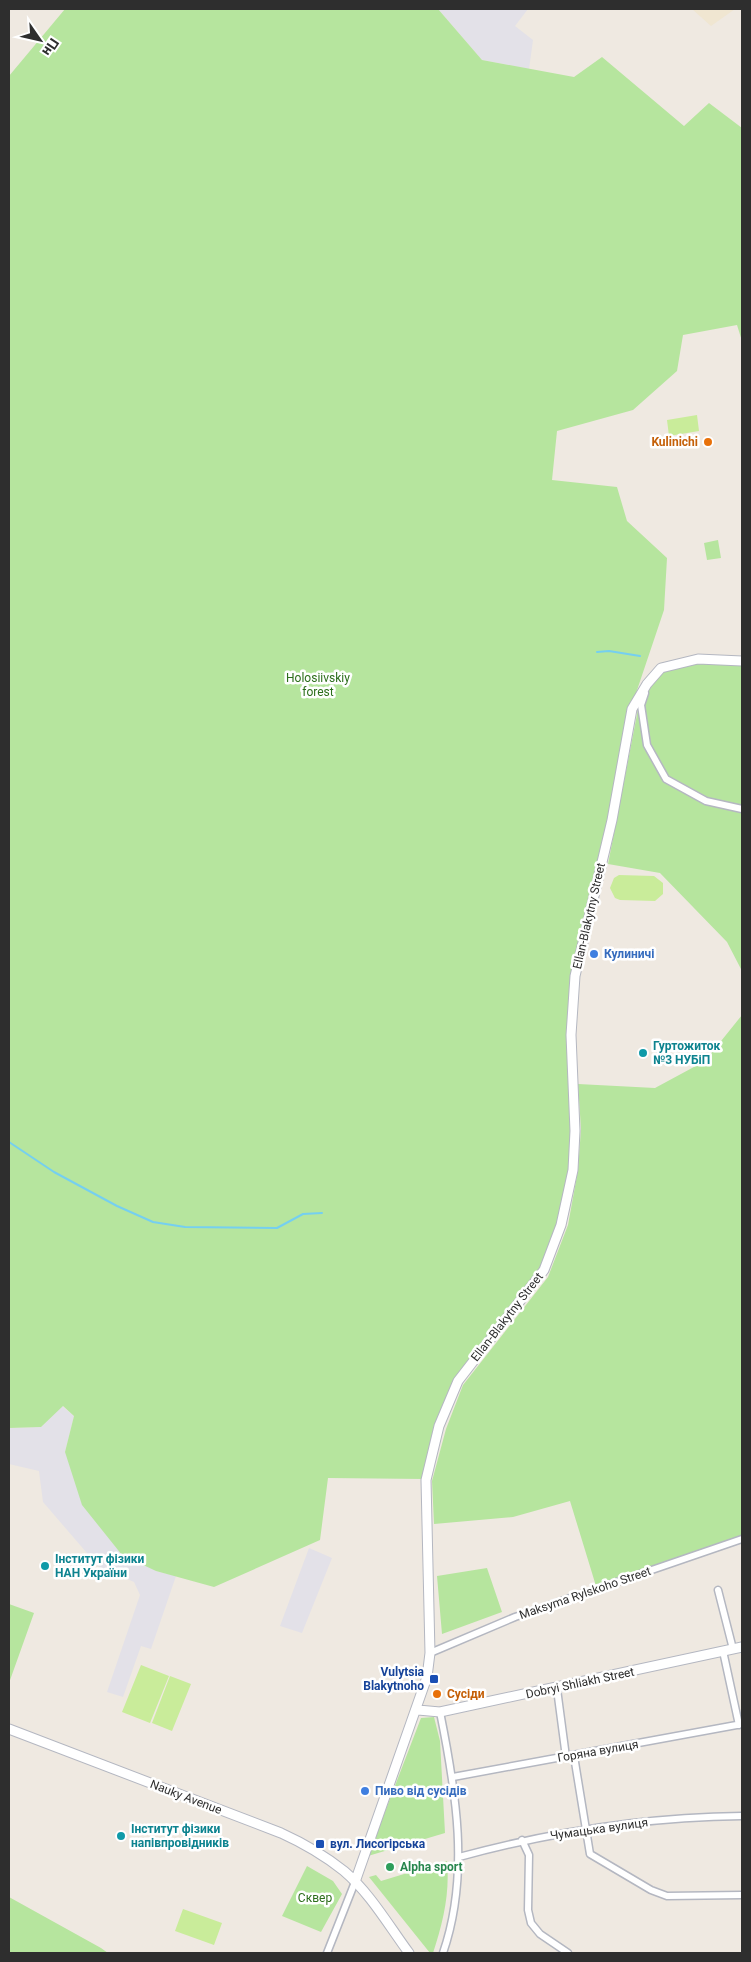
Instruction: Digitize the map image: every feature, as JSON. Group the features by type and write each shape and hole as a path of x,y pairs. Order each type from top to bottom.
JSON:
{"street":[{"name":"Ellan-Blakytny Street","path":"355,1882 418,1710 428,1677 430,1653 426,1480 439,1426 458,1381 544,1270 561,1225 573,1170 575,1131 571,1035 575,976 612,820 632,709 647,684 661,668 698,659 742,661"},
{"path":"647,684 641,705 647,744 666,779 706,801 742,809"},
{"name":"Maksyma Rylskoho Street","path":"430,1653 515,1617 742,1539"},
{"path":"718,1590 741,1725"},
{"name":"Dobryi Shliakh Street","path":"418,1710 440,1712 557,1689 742,1648"},
{"path":"557,1689 566,1757"},
{"path":"440,1712 454,1777 459,1857 456,1906 443,1953"},
{"name":"Горяна вулиця","path":"454,1777 741,1725"},
{"name":"Nauky Avenue","path":"9,1729 281,1833 317,1852 355,1882 409,1953"},
{"path":"574,1756 584,1829 590,1854 651,1890 676,1897 742,1895"},
{"name":"Чумацька вулиця","path":"459,1857 522,1840 584,1829 643,1822 742,1816"},
{"path":"522,1840 529,1855 528,1910 531,1923 540,1934 568,1953"},
{"path":"327,1953 355,1882"}],"shaded area":[{"path":"438,9 528,9 515,26 533,40 529,69 482,60"},
{"path":"692,9 735,9 711,26"},
{"path":"62,1406 74,1416 65,1452 156,1571 176,1576 151,1649 141,1646 123,1697 107,1692 140,1595 134,1582 99,1567 43,1502 39,1471 9,1464 9,1428 41,1427"},
{"path":"309,1548 332,1558 302,1633 280,1626"}],"green space":[{"name":"Holosiivskiy forest","path":"65,9 438,9 482,60 574,77 602,57 684,126 709,103 742,128 742,341 737,325 683,335 677,371 633,410 557,431 552,480 617,487 627,521 667,558 664,610 631,708 599,863 572,976 571,1169 559,1224 542,1269 456,1380 424,1479 328,1478 320,1540 214,1587 156,1571 122,1555 82,1505 65,1452 74,1416 63,1406 41,1427 9,1428 9,76"},
{"path":"697,415 699,431 669,436 667,420"},
{"path":"718,540 721,558 707,560 704,543"},
{"path":"698,662 742,664 742,971 727,942 660,873 608,864 640,699 662,671"},
{"path":"619,875 654,876 663,883 663,894 655,901 620,900 615,898 610,888 614,878"},
{"path":"742,1015 742,1536 596,1586 570,1501 513,1517 434,1524 432,1481 446,1429 463,1385 548,1277 568,1225 578,1170 581,1129 578,1084 655,1088 705,1061"},
{"path":"487,1568 502,1612 442,1634 437,1576"},
{"path":"9,1604 34,1613 9,1683"},
{"path":"141,1665 169,1676 150,1723 122,1712"},
{"path":"170,1676 191,1684 172,1731 152,1723"},
{"path":"434,1717 440,1741 445,1833 368,1856 421,1718"},
{"path":"447,1861 448,1873 445,1908 433,1953 430,1953 369,1877 376,1875 381,1881"},
{"name":"Сквер","path":"307,1866 333,1881 342,1894 321,1932 282,1916"},
{"path":"9,1897 101,1948 108,1953 9,1953"},
{"path":"183,1909 222,1923 214,1945 175,1931"}],"waterway":[{"path":"597,652 609,651 640,656"},
{"path":"9,1142 54,1172 117,1206 153,1222 185,1227 277,1228 303,1214 322,1213"}],"place":[{"name":"Kulinichi","path":"708,442"},
{"name":"Кулиничі","path":"594,954"},
{"name":"Гуртожиток №3 НУБіП","path":"643,1053"},
{"name":"Інститут фізики НАН України","path":"45,1566"},
{"name":"Vulytsia Blakytnoho","path":"434,1679"},
{"name":"Сусіди","path":"437,1694"},
{"name":"Пиво від сусідів","path":"365,1791"},
{"name":"Інститут фізики напівпровідників","path":"121,1836"},
{"name":"вул. Лисогірська","path":"320,1844"},
{"name":"Alpha sport","path":"390,1867"}]}
